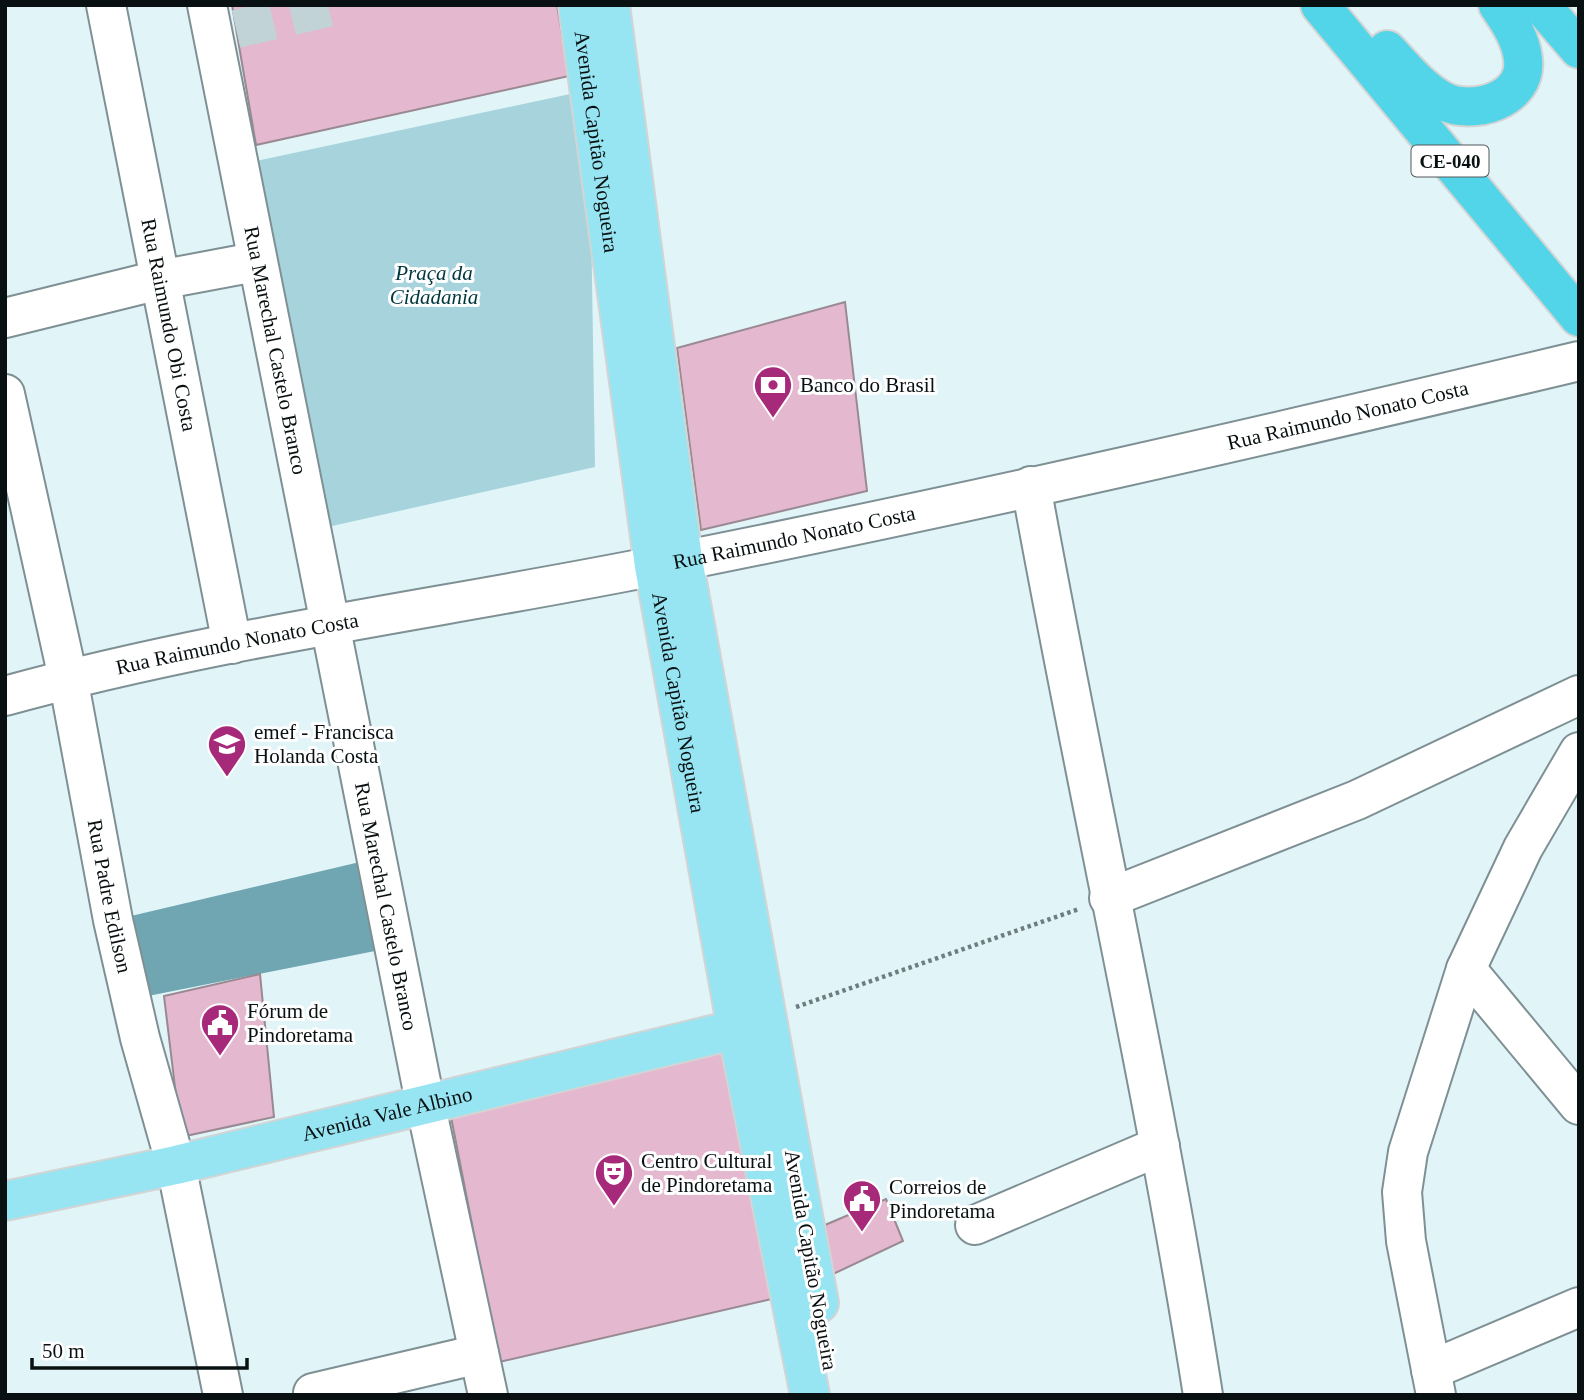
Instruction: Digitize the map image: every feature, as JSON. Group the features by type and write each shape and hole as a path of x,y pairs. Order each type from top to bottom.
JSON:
{"highway":[{"name":"CE-040","path":"1320,5 1579,317"},
{"path":"1345,5 1419,84 1443,101 1476,107 1493,103 1510,92 1522,70 1519,46 1499,5"},
{"path":"1541,5 1579,49"}],"main road":[{"name":"Avenida Capitão Nogueira","path":"578,5 668,563 752,1023 810,1395"},
{"name":"Avenida Capitão Nogueira","path":"610,5 668,563"},
{"name":"Avenida Capitão Nogueira","path":"752,1023 835,1395"},
{"name":"Avenida Vale Albino","path":"5,1201 176,1165 752,1023"}],"street":[{"name":"Rua Raimundo Obi Costa","path":"106,5 232,644"},
{"name":"Rua Marechal Castelo Branco","path":"218,23 256,262 425,1102 488,1395"},
{"path":"5,318 159,280 256,262"},
{"name":"Rua Raimundo Nonato Costa","path":"5,696 68,678 232,644 668,563 1031,486 1313,424 1579,361"},
{"name":"Rua Padre Edilson","path":"5,394 68,678 113,920 140,1038 176,1165 223,1395"},
{"path":"1031,486 1109,898 1160,1146 1203,1395"},
{"path":"1109,898 1357,800 1579,695"},
{"path":"1579,752 1523,848 1466,969 1404,1172 1406,1241 1434,1382 1579,1307"},
{"path":"1466,969 1579,1105"},
{"path":"975,1225 1160,1146"},
{"path":"313,1393 479,1354"}],"path":[{"path":"752,1023 1109,898"}],"green space":[{"name":"Praça da Cidadania","path":"589,90 595,467 310,531 256,161"}],"shaded area":[{"path":"364,861 375,951 143,997 131,916"}],"building":[{"path":"232,5 557,5 569,76 256,145"},
{"name":"Banco do Brasil","path":"845,302 867,491 701,530 677,348"},
{"name":"Fórum de Pindoretama","path":"260,974 274,1117 181,1137 164,996"},
{"name":"Centro Cultural de Pindoretama","path":"724,1052 780,1297 499,1362 451,1117"},
{"name":"Correios de Pindoretama","path":"886,1199 903,1241 831,1275 825,1225"}],"tunnel":[{"path":"236,29 341,5"}],"place":[{"name":"Banco do Brasil","path":"773,419"},
{"name":"emef - Francisca Holanda Costa","path":"227,778"},
{"name":"Fórum de Pindoretama","path":"220,1057"},
{"name":"Centro Cultural de Pindoretama","path":"614,1207"},
{"name":"Correios de Pindoretama","path":"862,1233"}]}
